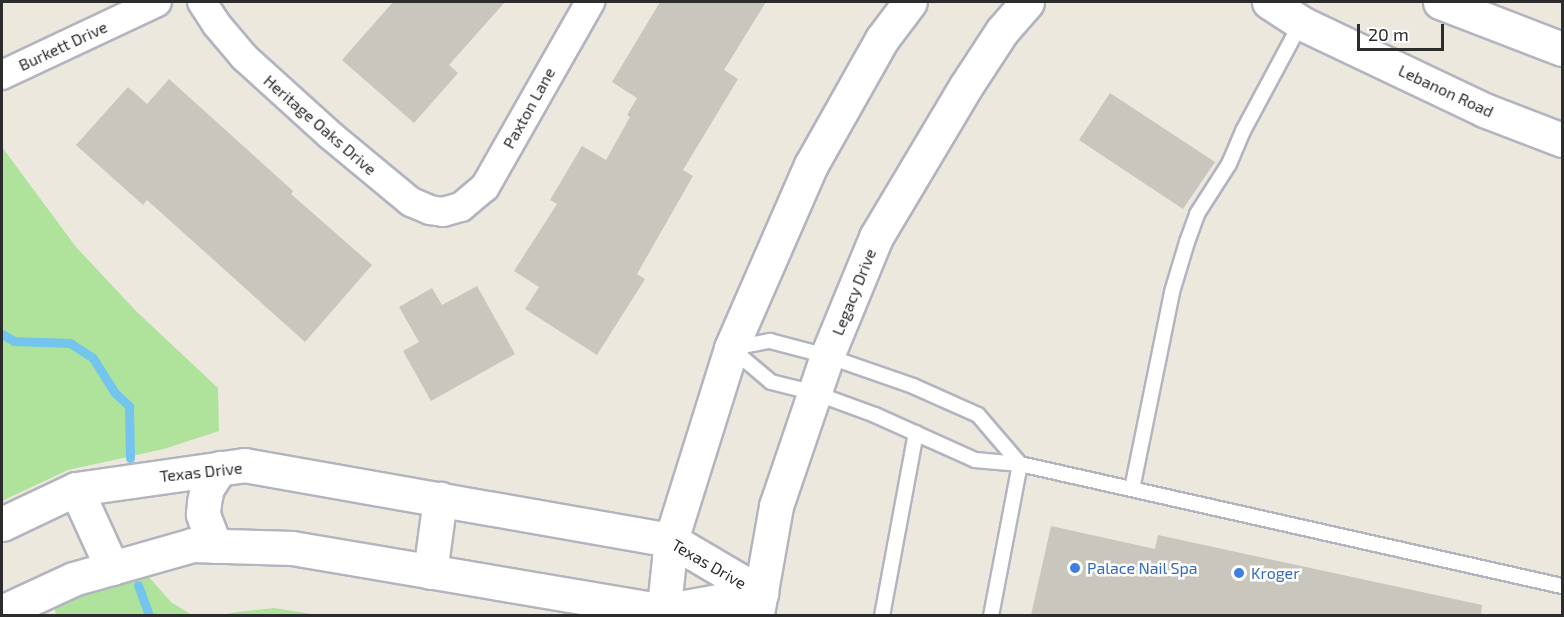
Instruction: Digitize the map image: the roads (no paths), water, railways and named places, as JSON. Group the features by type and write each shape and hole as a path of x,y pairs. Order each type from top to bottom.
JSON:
{"street":[{"name":"Burkett Drive","path":"2,75 158,2"},
{"name":"Heritage Oaks Drive","path":"202,2 217,26 244,57 398,193 430,210 442,212 461,207"},
{"name":"Paxton Lane","path":"461,207 485,187 590,2"},
{"path":"663,613 671,540 731,348 811,165 882,39 910,2"},
{"name":"Legacy Drive","path":"759,604 776,506 827,356 876,237 966,86 1002,31 1027,2"},
{"name":"Lebanon Road","path":"1269,2 1301,23 1484,110 1563,140"},
{"path":"1440,2 1563,49"},
{"name":"Texas Drive","path":"2,524 76,489 244,465 671,540 759,604"},
{"path":"215,546 203,514 207,488 220,468"},
{"path":"76,489 112,568"},
{"path":"430,572 440,499"},
{"name":"Texas Drive","path":"2,612 73,579 192,545 292,549 663,613 759,604"}],"lane":[{"path":"1132,489 1172,292 1197,214 1229,164 1243,130 1301,23"},
{"path":"731,348 770,341 827,356 913,386 978,415 1020,464"},
{"path":"731,348 771,382 815,393 916,433 975,460 1020,464 1563,586"},
{"path":"882,615 916,433"},
{"path":"991,615 1020,464"}],"waterway":[{"path":"2,334 14,341 70,343 93,358 114,392 129,406 130,458"},
{"path":"138,585 149,616"}],"place":[{"name":"Palace Nail Spa","path":"1075,568"},
{"name":"Kroger","path":"1239,573"}]}
